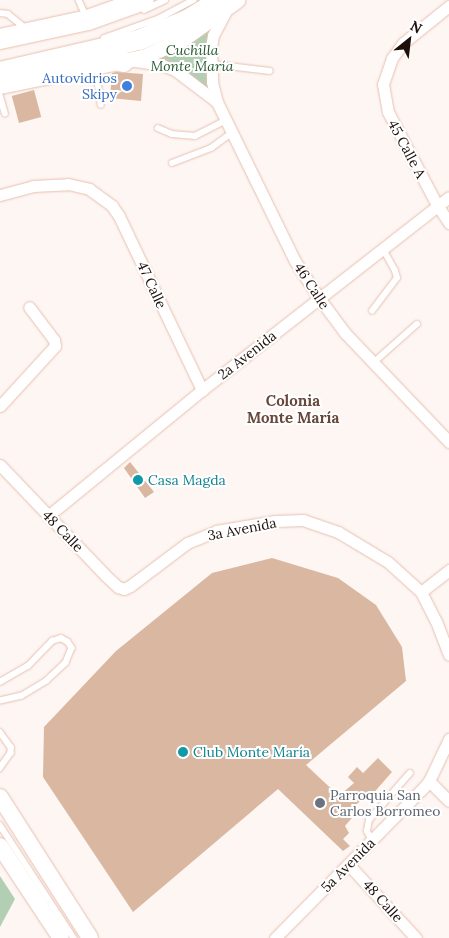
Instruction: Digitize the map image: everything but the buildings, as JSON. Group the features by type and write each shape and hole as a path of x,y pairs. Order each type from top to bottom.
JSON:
{"highway":[{"path":"0,72 97,53 139,40 229,2"},
{"path":"0,39 139,7"},
{"path":"97,53 127,62"}],"main road":[{"path":"0,797 90,938"},
{"path":"0,846 58,936"}],"street":[{"path":"127,62 153,54 183,39 229,2"},
{"name":"46 Calle","path":"229,2 213,35 212,82 217,102 295,261 318,298 372,364 449,442"},
{"name":"45 Calle A","path":"449,6 403,44 386,71 383,84 388,112 437,205 449,222"},
{"path":"0,86 97,53"},
{"name":"46 Calle","path":"127,62 156,64 175,70 217,102"},
{"name":"47 Calle","path":"0,195 34,186 58,184 89,189 112,206 119,216 202,390"},
{"name":"2a Avenida","path":"48,516 202,390 449,197"},
{"path":"0,406 55,346 54,340 29,306"},
{"name":"48 Calle","path":"0,465 112,581 124,588 130,586"},
{"name":"3a Avenida","path":"130,586 174,551 195,539 216,531 275,521 303,520 338,532 388,562 421,592"},
{"path":"449,570 421,592 436,621 449,655"},
{"name":"5a Avenida","path":"274,938 349,865 430,781 449,739"},
{"path":"430,781 449,801"},
{"name":"48 Calle","path":"349,865 416,938"}],"lane":[{"path":"79,0 88,20"},
{"path":"139,7 165,0"},
{"path":"101,105 97,53 193,0"},
{"path":"0,13 8,14 31,32"},
{"path":"212,64 270,71"},
{"path":"0,95 5,113"},
{"path":"158,128 172,134 195,136 226,120"},
{"path":"172,163 212,148 232,133"},
{"path":"372,310 397,278 382,248"},
{"path":"372,364 418,324"},
{"path":"0,682 28,666 52,641 61,638 68,642 72,648 66,663 47,681 22,696 0,701"},
{"path":"0,732 11,747 11,754 0,769"},
{"path":"372,841 367,831 369,820 410,773"},
{"path":"0,825 74,938"}],"green space":[{"name":"Cuchilla Monte María","path":"216,22 217,102 149,60"},
{"path":"0,876 15,899 0,927"}],"place":[{"name":"Autovidrios Skipy","path":"127,86"},
{"name":"Casa Magda","path":"138,480"},
{"name":"Club Monte María","path":"183,752"},
{"name":"Parroquia San Carlos Borromeo","path":"320,803"}],"district":[{"name":"Colonia Monte María","path":"293,408"}]}
